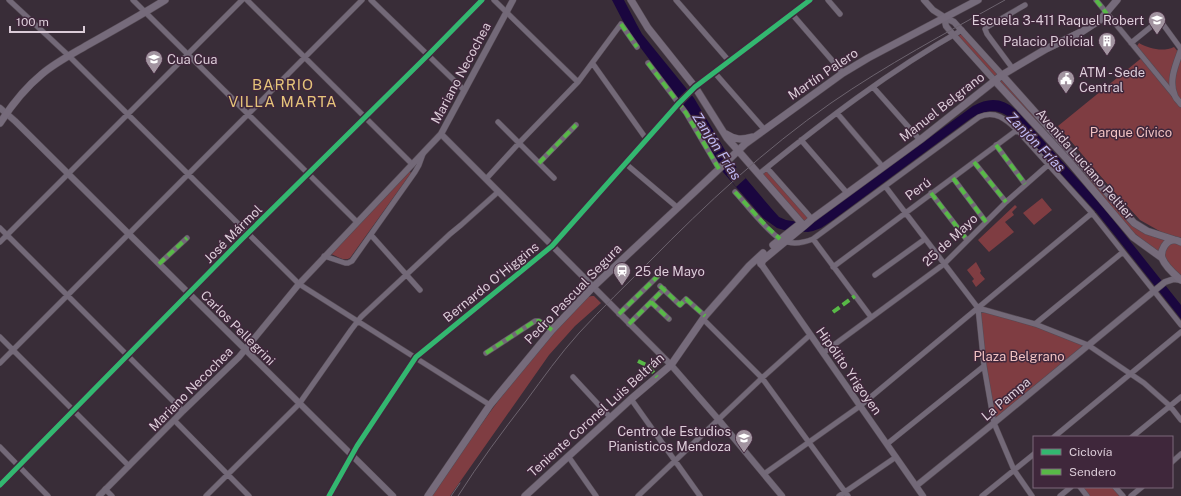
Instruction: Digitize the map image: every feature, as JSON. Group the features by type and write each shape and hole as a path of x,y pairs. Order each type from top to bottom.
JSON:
{"main road":[{"path":"0,123 27,89 41,75 69,56 165,0"},
{"path":"632,0 648,28 724,133 802,224"},
{"name":"Martín Palero","path":"724,164 737,150 764,129 843,73 868,58 978,0"},
{"name":"Manuel Belgrano","path":"794,228 812,219 920,140 1002,75 1100,20 1107,14 1117,0"},
{"name":"Avenida Luciano Peltier","path":"1002,75 1134,223 1160,236 1178,241"},
{"name":"Avenida Luciano Peltier","path":"995,81 1072,165 1134,237 1162,258"},
{"path":"724,133 738,140 756,136"},
{"name":"Pedro Pascual Segura","path":"428,496 490,405 552,330 593,287 724,164"},
{"name":"Manuel Belgrano","path":"783,240 802,224"},
{"name":"Teniente Coronel Luis Beltrán","path":"525,496 631,398 671,365 704,318 732,284 783,240 794,228"},
{"path":"1178,241 1169,242 1165,245 1162,258 1167,266 1181,280"}],"street":[{"path":"9,0 69,56 299,284 490,405"},
{"path":"133,0 357,222"},
{"path":"0,242 242,0"},
{"path":"247,0 412,164"},
{"path":"0,363 306,58 362,0"},
{"path":"372,0 464,90"},
{"name":"José Mármol","path":"0,485 188,294 428,56 482,0"},
{"path":"494,0 578,82"},
{"name":"Mariano Necochea","path":"99,496 245,350 324,256 441,134 513,0"},
{"path":"676,0 729,61"},
{"path":"828,0 840,14"},
{"path":"924,0 933,10 954,22 1002,75"},
{"path":"1096,0 1181,104"},
{"name":"Bernardo O'Higgins","path":"329,496 352,455 416,357 552,246 685,97 714,72 792,14 807,1"},
{"path":"1013,69 987,34 985,29 1025,4"},
{"path":"792,14 843,73"},
{"path":"944,17 946,26 953,35 995,81"},
{"path":"1131,43 1158,21 1162,23 1181,49 1172,73 1172,83 1175,96"},
{"path":"486,179 578,82 621,24 637,47"},
{"path":"759,174 837,112 872,87 962,30"},
{"path":"648,63 680,102 686,113 724,164"},
{"path":"592,64 647,140"},
{"path":"714,72 764,129"},
{"path":"872,87 920,140"},
{"name":"Carlos Pellegrini","path":"0,108 393,496"},
{"path":"837,112 883,167"},
{"path":"735,192 767,228 783,240 800,243 813,239 979,117 994,114 1004,118 1017,130 1092,213 1155,290 1181,325"},
{"path":"498,122 554,178"},
{"path":"539,163 576,125"},
{"name":"Perú","path":"833,267 1017,130"},
{"path":"441,134 671,365 782,496"},
{"path":"801,140 847,193"},
{"path":"996,145 1025,184"},
{"name":"Mariano Necochea","path":"324,256 348,264 352,261 415,172 423,153"},
{"path":"974,162 1006,202"},
{"path":"626,164 678,208"},
{"name":"25 de Mayo","path":"823,353 944,264 1006,202 1048,165"},
{"path":"766,168 812,219"},
{"path":"953,178 986,222"},
{"path":"885,186 978,308 984,366 994,423 1014,470 1032,496"},
{"path":"206,496 299,404 358,320 450,234 498,192"},
{"path":"931,193 967,240"},
{"path":"764,474 860,406 1092,213"},
{"path":"0,228 183,411"},
{"path":"371,235 420,290"},
{"path":"159,264 187,238"},
{"path":"813,239 871,318"},
{"path":"875,274 925,239"},
{"path":"1035,324 1123,252"},
{"name":"Hipólito Yrigoyen","path":"759,261 923,496"},
{"path":"1165,282 1169,277 1167,266"},
{"path":"619,314 662,272"},
{"name":"La Pampa","path":"916,486 1165,282 1174,279 1181,280"},
{"path":"630,324 662,288 680,305 686,298 762,378 846,494"},
{"path":"651,302 669,319"},
{"path":"978,308 1035,324 1088,345 1131,373 1151,389 1170,406 1181,420"},
{"path":"486,353 535,321 539,321 552,330"},
{"path":"1055,436 1181,332"},
{"path":"638,496 718,419 810,335"},
{"path":"0,337 129,466"},
{"path":"887,444 984,366"},
{"path":"573,377 610,417"},
{"path":"1133,436 1181,396"},
{"path":"631,398 700,496"},
{"path":"174,420 249,496"},
{"path":"0,448 48,496"},
{"path":"1173,461 1181,454"},
{"path":"982,496 1033,455"},
{"path":"568,456 596,496"},
{"path":"839,496 846,494 896,457"},
{"path":"1060,496 1069,488"},
{"path":"1081,488 1087,496"},
{"path":"1116,488 1123,496"},
{"path":"1131,496 1141,488"},
{"path":"105,489 112,496"}],"green space":[{"path":"962,34 1133,224 1181,243 1181,279 1163,258 1132,231 956,37"},
{"name":"Parque Cívico","path":"1139,43 1156,49 1170,49 1174,47 1181,55 1181,238 1163,233 1140,220 1058,126 1144,56 1137,46"},
{"path":"767,168 812,219 804,226 759,174"},
{"path":"409,171 411,173 350,258 343,259 331,254"},
{"path":"1042,198 1052,210 1034,225 1023,213"},
{"path":"1015,205 1017,207 1012,212 1014,215 1005,222 1014,232 989,252 978,240"},
{"path":"976,262 981,271 980,273 985,279 976,287 972,281 974,279 967,270"},
{"path":"594,296 601,303 575,326 549,355 450,496 432,496 458,457 528,362 587,297"},
{"name":"Plaza Belgrano","path":"980,310 1034,325 1086,345 995,421 985,368"},
{"path":"1081,488 1116,488 1123,496 1087,496"}],"water":[{"name":"Zanjón Frías","path":"612,0 624,0 642,34 694,98 732,162 779,217 798,222 815,221 973,106 990,100 1001,101 1016,110 1103,207 1181,305 1181,319 1097,213 1012,120 1002,113 992,111 986,112 970,119 821,228 808,232 787,231 777,228 763,218 723,172 688,111 634,39"}],"pier":[{"path":"737,167 746,178 736,187 727,175"}],"tram line":[{"path":"458,496 499,436 572,341 605,306 714,198 759,158 831,103 916,50 1005,0"},
{"path":"451,496 460,483"}],"marked path":[{"path":"1096,0 1107,14"},
{"path":"621,24 637,47"},
{"path":"648,63 686,113 719,169"},
{"path":"539,163 576,125"},
{"path":"996,145 1025,184"},
{"path":"974,162 1006,202"},
{"path":"953,178 986,222"},
{"path":"735,192 780,239"},
{"path":"931,193 967,240"},
{"path":"159,264 187,238"},
{"path":"619,314 662,272"},
{"path":"660,286 680,305 686,299 705,316"},
{"path":"629,324 664,289"},
{"path":"833,312 855,296"},
{"path":"651,302 669,319"},
{"path":"486,353 535,321 539,321 552,330"},
{"path":"638,361 648,366 657,377"}],"cycle path":[{"path":"0,485 241,240 482,0"},
{"path":"329,496 357,446 416,357 552,246 695,87 810,0"}],"place":[{"name":"Escuela 3-411 Raquel Robert","path":"1157,35"},
{"name":"Palacio Policial","path":"1107,56"},
{"name":"Cua Cua","path":"154,74"},
{"name":"ATM - Sede Central","path":"1066,94"},
{"name":"25 de Mayo","path":"622,286"},
{"name":"Centro de Estudios Pianisticos Mendoza","path":"744,453"}],"district":[{"name":"BARRIO VILLA MARTA","path":"283,92"}]}
